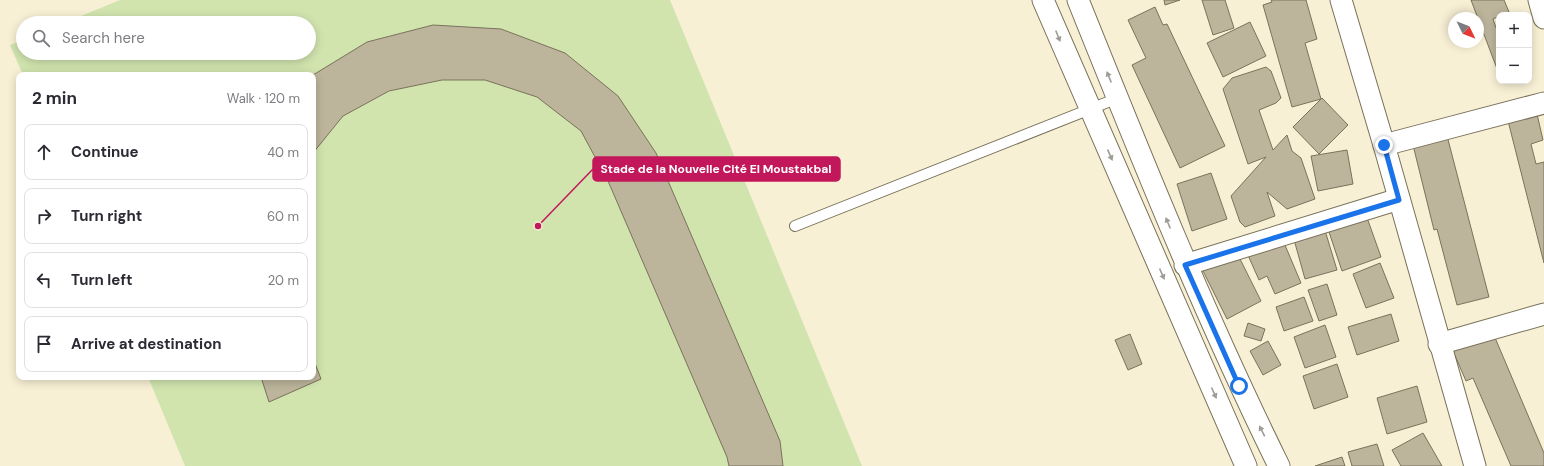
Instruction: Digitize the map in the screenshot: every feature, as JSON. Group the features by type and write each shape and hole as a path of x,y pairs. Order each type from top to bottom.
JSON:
{"street":[{"path":"1043,0 1246,466"},
{"path":"1078,0 1185,265 1239,386 1279,466"},
{"path":"1341,0 1384,145 1439,344 1475,466"},
{"path":"1539,0 1544,18"},
{"path":"1384,145 1544,103"},
{"path":"1185,265 1399,200"},
{"path":"1439,344 1544,314"}],"lane":[{"path":"795,226 1118,98"}],"green space":[{"path":"120,0 670,0 862,466 185,466 149,380 316,380 316,72 22,72 16,60 316,60 316,16 81,16"},
{"path":"16,43 16,59 10,45"}],"building":[{"path":"1164,0 1180,0 1165,5"},
{"path":"1202,0 1225,0 1234,28 1213,35"},
{"path":"1271,0 1306,0 1317,39 1305,43 1321,99 1292,107 1263,5 1272,2"},
{"path":"1471,0 1504,0 1509,12 1496,12 1496,18 1493,19 1496,28 1496,66 1484,34 1484,12 1476,12"},
{"path":"1155,7 1163,25 1167,24 1225,146 1180,168 1132,65 1146,58 1128,20"},
{"path":"1250,22 1266,56 1223,77 1207,43"},
{"path":"433,25 501,29 565,53 618,96 656,153 780,441 783,466 729,466 727,457 608,181 581,131 537,97 485,80 442,80 389,91 343,116 316,149 316,73 367,42"},
{"path":"1266,67 1271,71 1281,98 1276,103 1259,110 1273,150 1287,135 1292,151 1301,158 1315,199 1287,209 1267,192 1275,216 1245,227 1240,222 1231,196 1266,157 1248,164 1223,89 1232,78"},
{"path":"1322,98 1348,125 1319,154 1293,127"},
{"path":"1534,101 1543,140 1531,144 1536,164 1544,162 1544,263 1505,109"},
{"path":"1445,128 1489,297 1457,305 1437,229 1434,230 1411,137"},
{"path":"1347,150 1353,184 1318,191 1311,156"},
{"path":"1211,173 1227,219 1192,231 1177,184"},
{"path":"1365,212 1381,257 1342,271 1327,226"},
{"path":"1324,227 1337,270 1305,279 1293,236"},
{"path":"1282,238 1301,283 1275,294 1267,276 1259,280 1247,253"},
{"path":"1236,251 1261,301 1227,319 1202,269"},
{"path":"1380,263 1394,298 1366,308 1353,274"},
{"path":"1327,284 1337,315 1319,321 1308,290"},
{"path":"1304,297 1313,321 1284,331 1276,307"},
{"path":"1391,314 1399,341 1357,355 1348,327"},
{"path":"1248,323 1265,329 1261,341 1244,336"},
{"path":"1325,325 1336,357 1305,368 1294,337"},
{"path":"1493,333 1544,453 1544,466 1511,466 1473,378 1466,381 1453,351"},
{"path":"1130,334 1142,364 1128,370 1115,340"},
{"path":"1268,341 1281,365 1263,375 1250,351"},
{"path":"1337,364 1348,397 1314,409 1303,376"},
{"path":"316,366 321,379 269,402 262,380 316,380"},
{"path":"1417,386 1427,422 1387,434 1377,398"},
{"path":"1423,433 1442,466 1401,466 1392,450"},
{"path":"1377,444 1384,466 1352,466 1348,452"},
{"path":"1342,457 1345,466 1315,466"}],"place":[{"name":"Stade de la Nouvelle Cité El Moustakbal","path":"538,226"}],"route":[{"path":"1239,386 1185,265 1399,200 1384,145"}]}
